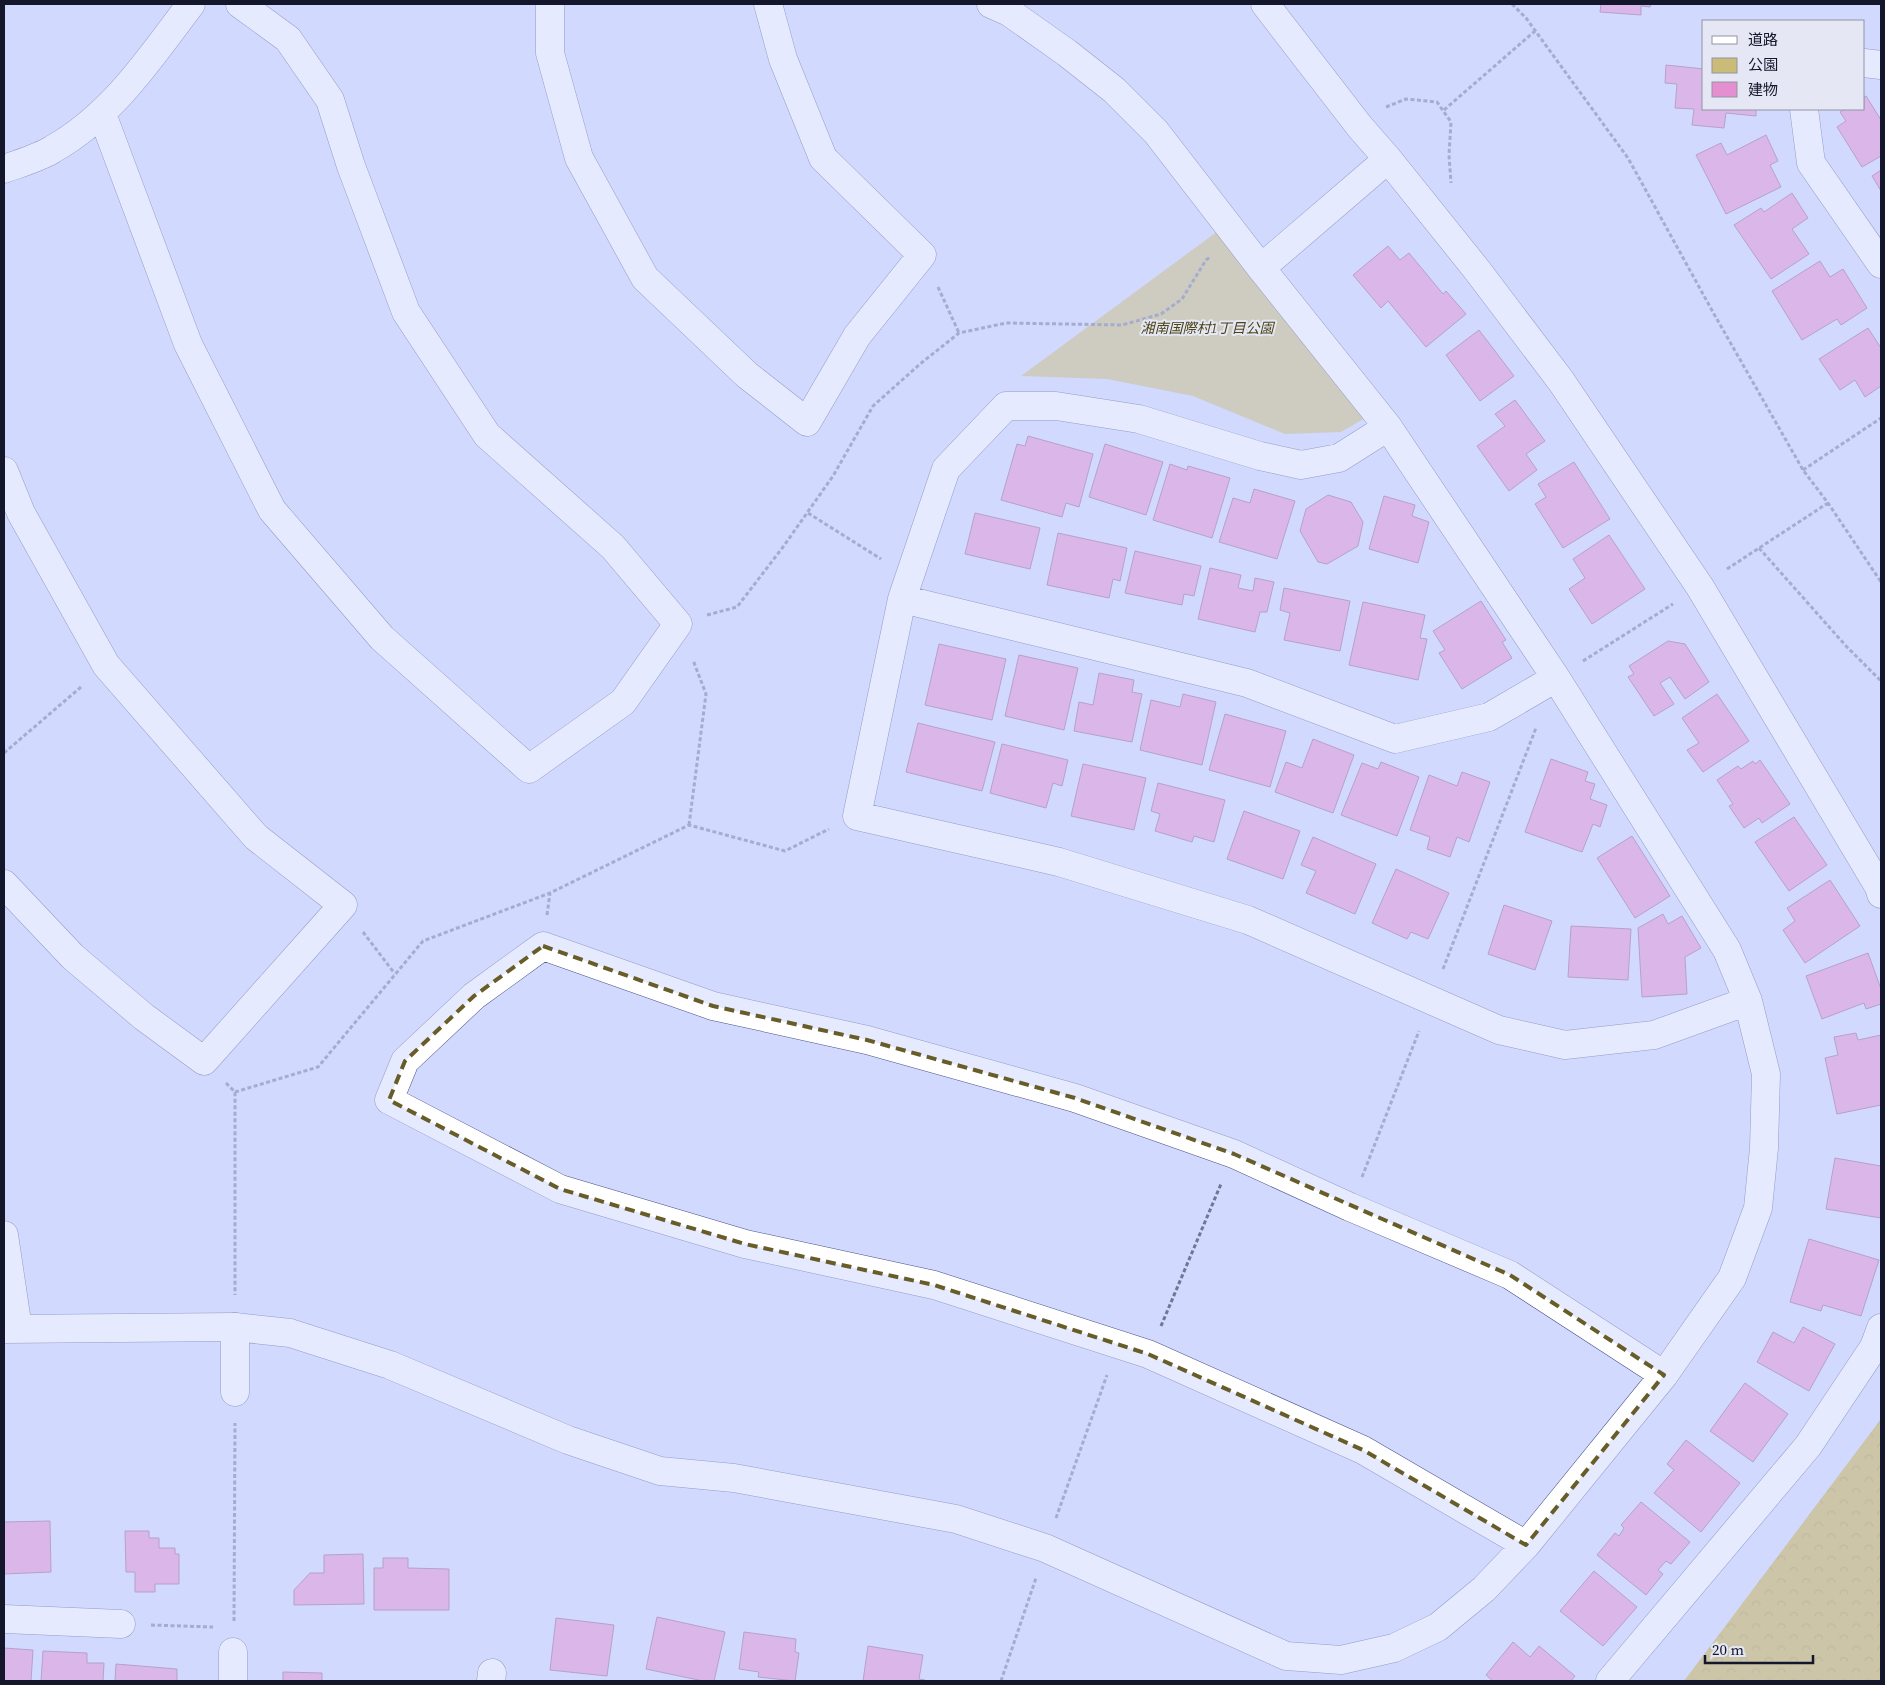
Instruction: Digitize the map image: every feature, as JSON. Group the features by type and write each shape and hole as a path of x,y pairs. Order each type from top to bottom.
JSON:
{"street":[{"path":"4,169 52,150 87,127 102,114 126,90 191,4"},
{"path":"102,114 188,344 272,510 382,638 529,769 623,702 678,624 613,547 487,435 406,312 351,166 330,100 288,38 240,4"},
{"path":"550,4 550,53 579,158 645,278 747,374 807,422 857,336 922,255 823,158 783,59 768,4"},
{"path":"4,1235 11,1329 235,1326 290,1333 390,1365 568,1440 660,1471 734,1478 956,1519 1045,1548 1286,1656 1342,1660 1394,1648 1438,1627 1484,1589 1526,1545 1664,1375 1732,1278 1758,1208 1764,1148 1766,1074 1748,1001 1727,950 1556,678 1388,427 1261,268 1156,132 1114,90 1067,53 1009,12 991,4"},
{"path":"1265,4 1360,127 1426,206 1561,381 1700,587 1881,894"},
{"path":"1865,63 1881,65"},
{"path":"1804,110 1811,163 1881,264"},
{"path":"1261,268 1388,159"},
{"path":"1388,427 1339,458 1301,465 1260,456 1139,419 1056,406 1006,406 946,469 902,599 857,816 1058,862 1248,920 1499,1030 1565,1045 1654,1035 1748,1001"},
{"path":"4,471 21,513 106,665 256,837 343,905 204,1061 144,1017 73,957 4,884"},
{"path":"902,599 1247,682 1395,738 1489,717 1556,678"},
{"path":"1526,1545 1363,1450 1148,1354 934,1286 745,1244 560,1189 389,1100 405,1061 474,996 542,946 712,1006 868,1040 1075,1098 1234,1154 1350,1207 1510,1275 1664,1375"},
{"path":"235,1326 235,1392"},
{"path":"1610,1681 1808,1446 1874,1347 1881,1328"},
{"path":"4,1619 121,1624"},
{"path":"233,1640 233,1681"}],"path":[{"path":"1512,4 1536,31 1628,158 1803,470 1828,503 1881,582"},
{"path":"1444,110 1536,31"},
{"path":"1360,127 1386,107 1406,99 1437,102 1444,110 1452,122 1449,155 1451,184 1426,206"},
{"path":"689,825 706,694 678,624 736,607 808,513 833,476 873,406 920,364 959,333 1006,323 1122,325 1161,314 1182,299 1206,260 1239,240"},
{"path":"922,255 959,333"},
{"path":"1803,470 1881,418"},
{"path":"1556,678 1828,503"},
{"path":"808,513 882,560 902,599"},
{"path":"1759,548 1846,646 1881,681"},
{"path":"4,753 106,665"},
{"path":"1350,1207 1538,724"},
{"path":"343,905 395,974"},
{"path":"204,1061 235,1092 235,1326"},
{"path":"1148,1354 1234,1154"},
{"path":"1001,1681 1045,1548 1118,1344"},
{"path":"121,1624 233,1640 235,1392"}],"highlighted area":[{"path":"543,946 713,1006 867,1040 1075,1098 1234,1154 1510,1275 1664,1375 1526,1545 1363,1450 1148,1354 934,1285 745,1244 560,1189 389,1100 405,1061 474,996"}],"green space":[{"name":"湘南国際村1丁目公園","path":"1218,231 1372,414 1341,432 1285,434 1193,396 1107,379 1021,376"},
{"path":"1881,1419 1881,1681 1684,1681"}],"building":[{"path":"1601,4 1651,4 1650,7 1641,6 1641,15 1600,12"},
{"path":"1666,65 1702,69 1702,110 1756,110 1756,116 1726,113 1724,128 1692,125 1694,109 1675,108 1677,84 1665,83"},
{"path":"1865,96 1881,120 1881,156 1862,167 1837,127 1846,121 1840,112 1843,110 1865,110"},
{"path":"1766,135 1778,161 1770,165 1781,187 1726,214 1696,155 1721,143 1727,155"},
{"path":"1881,170 1881,191 1872,176"},
{"path":"1792,193 1808,218 1792,229 1809,254 1771,279 1734,225 1761,208 1764,212"},
{"path":"1388,246 1400,260 1409,253 1443,294 1446,291 1466,314 1426,347 1388,301 1381,308 1353,275"},
{"path":"1820,261 1830,277 1843,269 1867,308 1841,325 1837,319 1802,340 1772,291"},
{"path":"1868,328 1881,348 1881,386 1865,397 1855,380 1840,390 1819,359"},
{"path":"1479,330 1514,376 1480,401 1446,355"},
{"path":"1515,400 1545,441 1526,454 1537,470 1509,491 1477,446 1505,426 1495,414"},
{"path":"1028,436 1093,454 1079,507 1066,503 1062,517 1001,500 1017,444 1025,446"},
{"path":"1105,444 1163,462 1146,515 1089,497"},
{"path":"1574,462 1610,519 1563,548 1535,504 1546,497 1538,484"},
{"path":"1170,464 1187,470 1188,466 1230,478 1212,538 1153,520"},
{"path":"1254,489 1295,501 1277,559 1219,542 1233,498 1250,503"},
{"path":"1328,495 1351,502 1363,522 1358,546 1327,564 1318,562 1300,531 1306,509"},
{"path":"1384,496 1415,505 1412,516 1429,522 1418,563 1369,549"},
{"path":"975,513 1040,528 1030,569 965,554"},
{"path":"1058,533 1127,548 1120,581 1113,579 1109,598 1047,585"},
{"path":"1609,535 1645,589 1592,624 1569,589 1585,578 1573,559"},
{"path":"1135,551 1201,566 1194,596 1184,594 1182,605 1125,593"},
{"path":"1210,568 1241,575 1238,588 1253,591 1255,578 1274,582 1267,612 1260,612 1255,632 1198,619"},
{"path":"1284,588 1350,601 1340,651 1284,640 1290,613 1280,610"},
{"path":"1481,601 1506,640 1502,642 1512,658 1462,689 1439,653 1445,650 1433,631"},
{"path":"1363,602 1425,615 1420,638 1427,639 1418,680 1349,665"},
{"path":"1668,641 1685,644 1709,682 1685,699 1670,677 1660,683 1674,704 1654,716 1628,677 1634,674 1629,666"},
{"path":"939,644 1006,659 992,720 925,705"},
{"path":"1019,655 1078,668 1064,730 1005,716"},
{"path":"1099,673 1134,680 1132,692 1142,694 1132,742 1074,731 1079,702 1093,705"},
{"path":"1183,694 1216,702 1202,765 1140,750 1151,700 1180,707"},
{"path":"1717,694 1749,741 1703,772 1687,750 1699,743 1682,718"},
{"path":"1225,714 1286,731 1270,787 1209,770"},
{"path":"918,723 995,742 982,791 906,772"},
{"path":"1313,739 1354,755 1333,813 1275,792 1286,762 1302,768"},
{"path":"1002,744 1068,760 1062,786 1053,783 1046,808 990,793"},
{"path":"1551,759 1588,772 1585,781 1595,784 1590,799 1607,805 1600,827 1593,824 1582,852 1525,832"},
{"path":"1760,760 1790,804 1762,823 1759,818 1744,828 1729,806 1733,804 1717,780 1738,766 1741,769 1753,761 1755,764"},
{"path":"1381,762 1419,777 1397,836 1341,815 1362,763 1378,769"},
{"path":"1083,764 1146,778 1134,830 1071,816"},
{"path":"1462,772 1490,782 1469,842 1457,837 1450,857 1427,849 1430,837 1410,830 1429,775 1457,786"},
{"path":"1158,783 1225,800 1214,842 1194,836 1192,842 1155,831 1160,814 1151,811"},
{"path":"1244,811 1300,831 1283,879 1227,859"},
{"path":"1794,817 1827,865 1789,891 1755,842"},
{"path":"1632,836 1670,896 1635,918 1597,858"},
{"path":"1313,837 1376,864 1355,914 1306,893 1316,871 1301,865"},
{"path":"1396,869 1449,893 1428,939 1411,932 1407,939 1372,923"},
{"path":"1830,880 1860,926 1805,963 1783,930 1795,921 1787,908"},
{"path":"1504,905 1552,921 1535,970 1488,954"},
{"path":"1663,914 1668,924 1682,916 1701,948 1685,957 1687,994 1642,997 1638,928"},
{"path":"1571,926 1631,929 1628,980 1568,977"},
{"path":"1868,953 1881,989 1881,1004 1866,1009 1864,1003 1822,1019 1806,976"},
{"path":"1856,1033 1858,1040 1881,1035 1881,1105 1837,1114 1825,1058 1838,1055 1834,1037"},
{"path":"1835,1158 1881,1166 1881,1218 1826,1209"},
{"path":"1809,1239 1879,1260 1861,1316 1823,1305 1821,1311 1790,1302"},
{"path":"1803,1327 1835,1344 1809,1391 1757,1362 1773,1332 1794,1343"},
{"path":"1745,1383 1788,1414 1753,1462 1710,1431"},
{"path":"1686,1440 1740,1483 1701,1532 1654,1493 1674,1470 1667,1464"},
{"path":"1641,1502 1690,1542 1671,1564 1666,1561 1658,1570 1663,1574 1646,1595 1597,1555 1615,1533 1619,1536 1624,1528 1621,1525"},
{"path":"50,1521 51,1572 4,1574 4,1522"},
{"path":"125,1531 149,1531 149,1538 159,1538 159,1548 175,1548 175,1554 179,1554 179,1584 155,1584 155,1592 135,1592 135,1572 126,1572"},
{"path":"363,1554 364,1604 294,1605 294,1590 310,1573 324,1573 324,1555"},
{"path":"383,1558 408,1558 408,1568 449,1569 449,1610 374,1610 374,1568 383,1568"},
{"path":"1594,1571 1637,1607 1603,1646 1560,1611"},
{"path":"657,1617 725,1632 714,1681 703,1681 646,1669"},
{"path":"556,1618 614,1625 607,1676 550,1670"},
{"path":"744,1632 796,1639 795,1652 799,1653 795,1681 758,1677 759,1672 739,1669"},
{"path":"1513,1642 1530,1657 1539,1646 1575,1676 1571,1681 1493,1681 1486,1675"},
{"path":"868,1646 923,1655 919,1679 925,1680 863,1681"},
{"path":"4,1648 33,1650 31,1681 4,1681"},
{"path":"43,1651 87,1653 87,1663 104,1663 103,1681 41,1681"},
{"path":"116,1664 177,1669 177,1681 115,1681"},
{"path":"283,1672 322,1673 322,1681 283,1681"}]}
